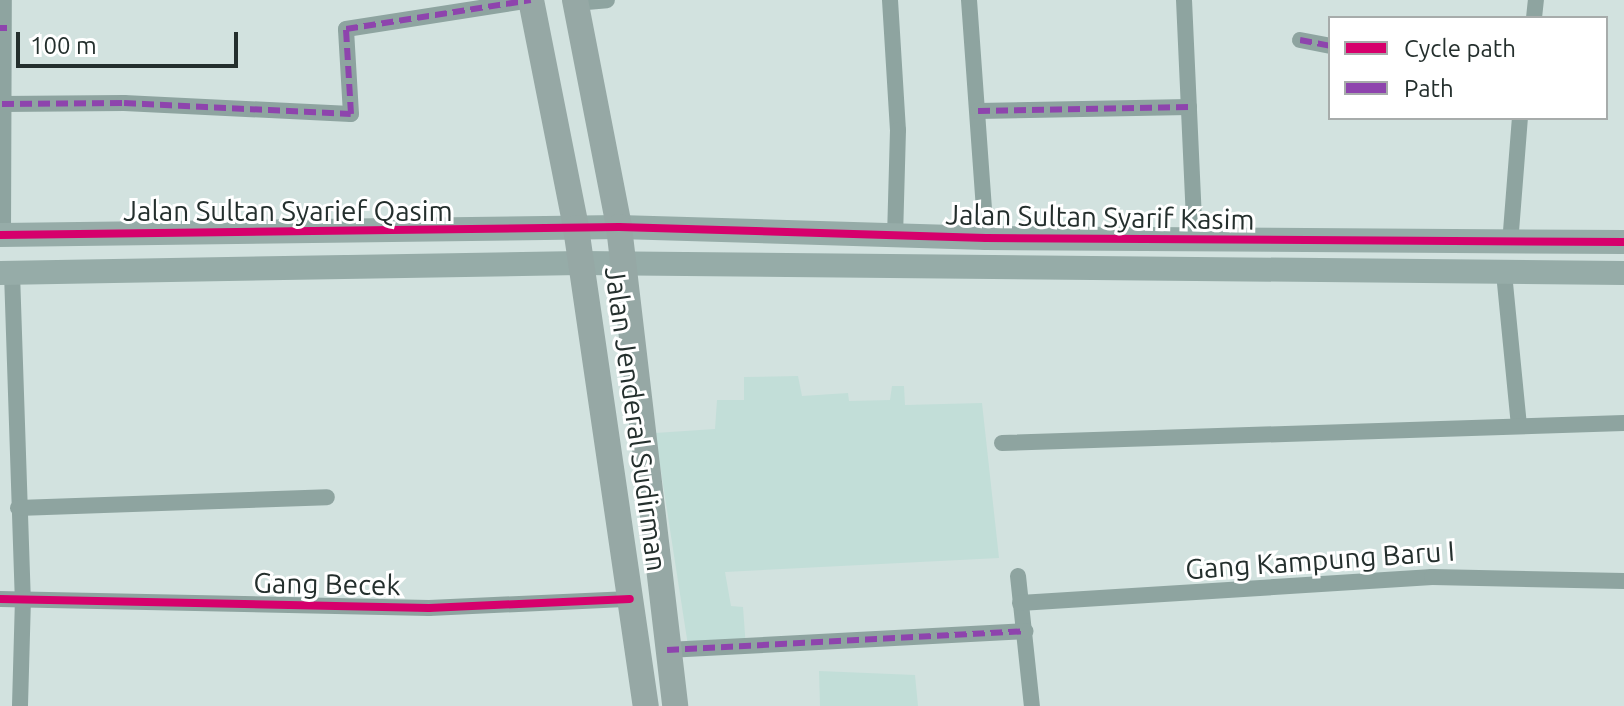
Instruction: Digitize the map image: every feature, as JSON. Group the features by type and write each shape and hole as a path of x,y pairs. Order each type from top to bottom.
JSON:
{"main road":[{"name":"Jalan Jenderal Sudirman","path":"531,0 576,228 646,706"},
{"name":"Jalan Jenderal Sudirman","path":"575,2 619,227 675,706"}],"street":[{"path":"2,235 4,0"},
{"path":"2,104 124,103 351,114 346,29 531,0"},
{"path":"575,2 607,0"},
{"path":"890,0 898,130 895,236"},
{"path":"969,0 986,238"},
{"path":"1184,0 1195,240"},
{"path":"1300,40 1328,46"},
{"path":"978,111 1189,107"},
{"path":"1510,244 1520,120"},
{"name":"Jalan Sultan Syarif Kasim","path":"576,228 986,238 1510,244 1624,242"},
{"name":"Jalan Sultan Syarief Qasim","path":"2,235 576,228"},
{"name":"Jalan Sultan Syarif Kasim","path":"6,273 580,263 1624,273"},
{"path":"6,273 8,435 18,508 23,598 20,706"},
{"path":"1504,273 1519,425"},
{"path":"1002,443 1624,423"},
{"path":"18,508 327,497"},
{"path":"1018,576 1032,706"},
{"name":"Gang Kampung Baru I","path":"1020,603 1432,577 1624,581"},
{"name":"Gang Becek","path":"0,599 429,608 630,599"},
{"path":"667,650 1025,631"}],"shaded area":[{"path":"798,376 802,396 848,393 849,401 890,400 892,386 904,386 905,405 982,403 999,558 725,572 731,606 743,607 746,648 689,652 655,433 715,429 717,400 744,400 744,377"},
{"path":"819,671 915,675 918,706 820,706"}],"marked path":[{"path":"2,104 124,103 351,114 346,29 531,0"},
{"path":"0,28 7,28"},
{"path":"1300,40 1328,46"},
{"path":"978,111 1189,107"},
{"path":"667,650 1025,631"}],"cycle path":[{"path":"0,235 619,227 986,238 1624,242"},
{"path":"0,599 429,608 630,599"}]}
